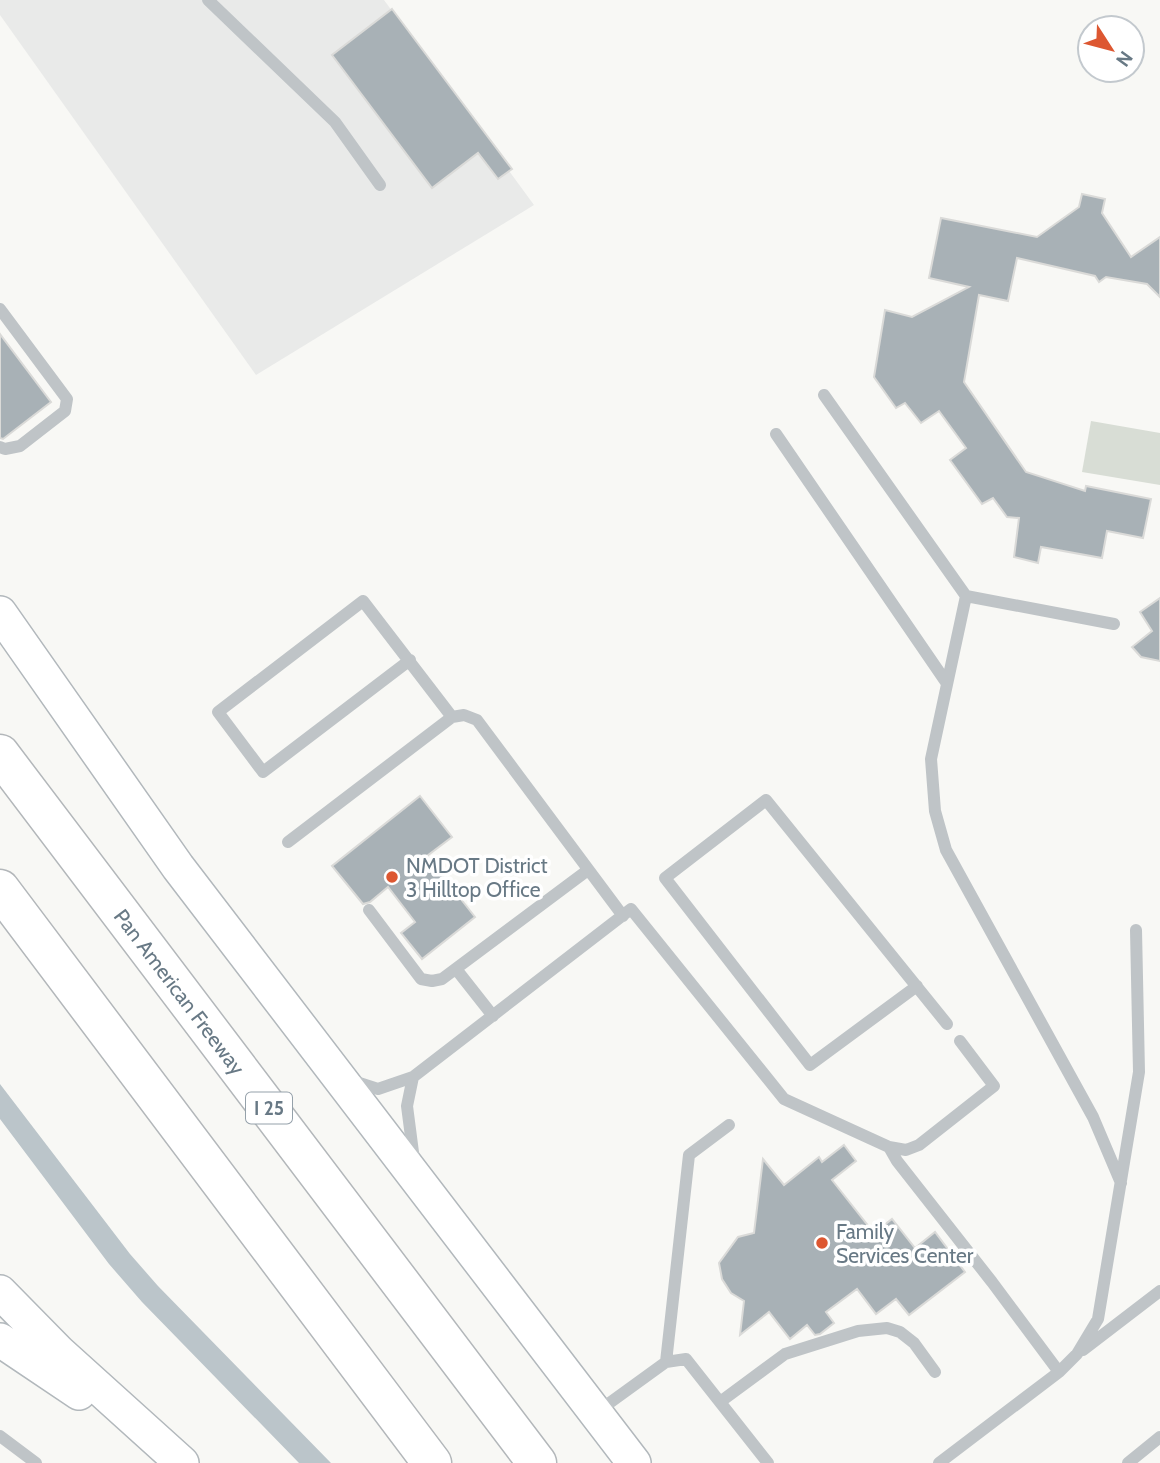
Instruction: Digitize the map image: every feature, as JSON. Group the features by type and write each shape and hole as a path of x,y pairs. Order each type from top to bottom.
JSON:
{"highway":[{"name":"Pan American Freeway","path":"0,754 537,1463"},
{"path":"0,890 425,1456"}],"main road":[{"path":"0,613 178,867 634,1463"},
{"path":"0,1292 59,1352 179,1461"},
{"path":"2,1346 179,1461"}],"lane":[{"path":"208,0 335,122 380,185"},
{"path":"0,309 67,399 65,411 20,446 5,449 0,447"},
{"path":"824,395 966,596 1114,624"},
{"path":"776,434 946,682"},
{"path":"966,596 931,760 935,811 946,850 1093,1117 1121,1183"},
{"path":"410,660 263,772 218,712 363,601 410,660 452,716"},
{"path":"288,842 452,716 464,715 477,720 623,916"},
{"path":"917,986 810,1065 665,878 766,800 917,986 947,1024"},
{"path":"369,910 421,979 432,981 442,979 589,870"},
{"path":"337,1076 378,1089 413,1077 631,909 784,1099 889,1147 906,1150 919,1145 994,1086 960,1041"},
{"path":"1077,1354 1098,1319 1139,1072 1136,930"},
{"path":"456,969 492,1016"},
{"path":"413,1077 407,1106 417,1181"},
{"path":"666,1362 689,1155 729,1125"},
{"path":"889,1147 1059,1372"},
{"path":"939,1463 1160,1291"},
{"path":"720,1402 785,1354 858,1331 887,1328 900,1332 914,1343 935,1372"},
{"path":"597,1412 666,1362 686,1359 768,1463"},
{"path":"0,1436 36,1463"},
{"path":"1128,1463 1160,1437"}],"shaded area":[{"path":"0,0 384,0 534,205 256,375 0,15"},
{"path":"1091,421 1160,433 1160,485 1082,472"},
{"path":"0,1084 130,1254 331,1463 299,1463 142,1302 109,1264 0,1119"}],"building":[{"path":"392,9 512,169 498,179 478,153 432,188 332,55"},
{"path":"1082,194 1105,199 1102,213 1131,257 1160,237 1160,297 1147,284 1106,277 1099,282 1095,276 1017,258 1008,301 979,295 964,382 1026,472 1085,491 1086,486 1151,499 1143,538 1107,531 1102,558 1041,547 1038,563 1014,557 1019,518 1007,517 993,498 982,504 950,460 966,448 939,411 921,423 905,403 896,408 874,377 885,310 912,317 969,287 929,278 941,218 1037,237 1079,207"},
{"path":"0,334 51,402 3,439 0,438"},
{"path":"1160,598 1160,661 1141,657 1132,647 1152,631 1140,612"},
{"name":"NMDOT District 3 Hilltop Office","path":"420,796 452,837 427,856 475,917 422,959 401,933 415,922 388,887 370,902 363,904 332,866"},
{"name":"Family Services Center","path":"844,1145 856,1161 832,1180 874,1233 892,1219 915,1248 935,1232 965,1272 909,1315 896,1299 876,1314 857,1289 826,1312 834,1323 820,1334 815,1335 807,1325 790,1339 769,1312 740,1335 744,1301 731,1293 722,1279 719,1263 738,1237 754,1233 763,1159 784,1185 819,1157 822,1162"}],"place":[{"name":"NMDOT District 3 Hilltop Office","path":"392,877"},
{"name":"Family Services Center","path":"822,1243"}]}
